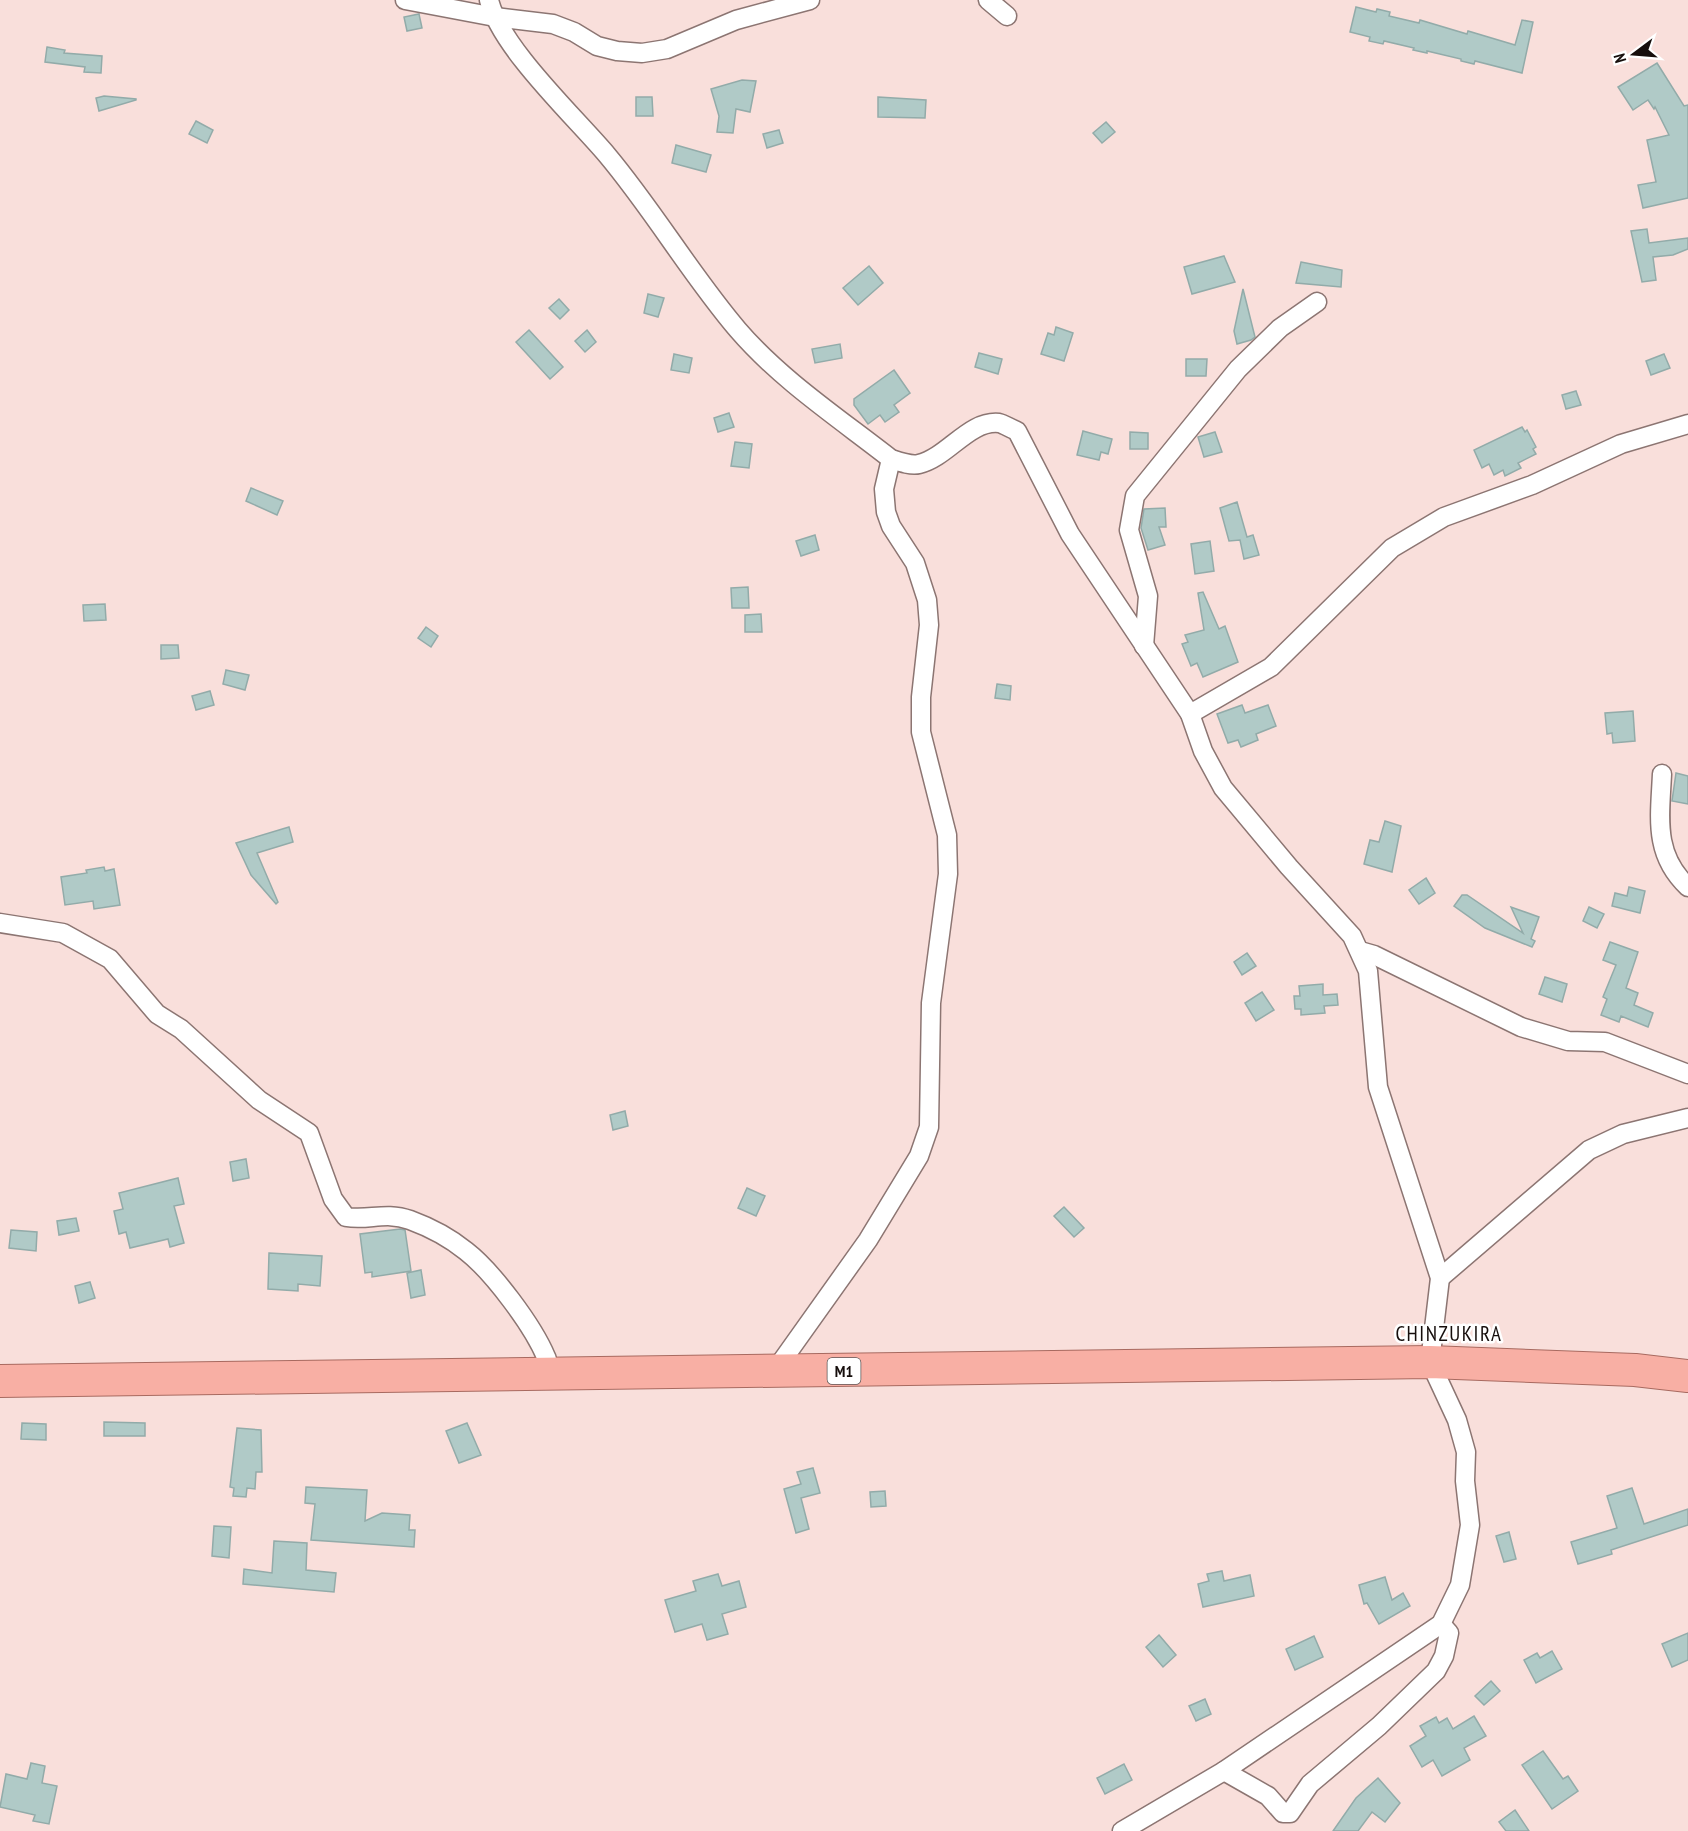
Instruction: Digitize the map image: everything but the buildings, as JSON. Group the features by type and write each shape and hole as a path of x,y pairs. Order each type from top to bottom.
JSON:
{"highway":[{"name":"M1","path":"0,1381 1430,1362 1635,1370 1688,1376"}],"street":[{"path":"405,0 492,9 553,24 574,32 597,46 617,51 642,53 667,49 736,20 810,0"},
{"path":"988,0 1007,16"},
{"path":"492,9 511,45 608,157 738,331 797,385 891,459 918,464 945,452 979,427 999,423 1017,431 1070,534 1190,714 1203,751 1223,788 1289,867 1352,936 1368,971 1378,1087 1440,1278 1430,1362 1457,1420 1466,1452 1465,1480 1470,1526 1460,1585 1441,1624 1224,1771 1122,1831"},
{"path":"1144,646 1148,596 1130,530 1135,496 1238,369 1280,328 1317,302"},
{"path":"1190,714 1271,667 1392,548 1444,518 1532,485 1621,444 1688,424"},
{"path":"774,1372 868,1240 919,1156 929,1127 931,1003 948,874 947,836 921,732 921,697 928,625 927,600 915,563 891,526 886,512 884,489 891,459"},
{"path":"1662,774 1659,833 1665,854 1688,887"},
{"path":"0,923 63,933 110,959 157,1014 181,1029 259,1100 309,1134 333,1199 346,1217 356,1219 383,1214 409,1220 468,1252 501,1288 535,1338 548,1359 547,1375"},
{"path":"1360,951 1374,955 1521,1027 1568,1041 1605,1042 1688,1074"},
{"path":"1440,1278 1589,1150 1623,1134 1688,1118"},
{"path":"1224,1771 1268,1796 1283,1813 1290,1813 1310,1784 1379,1726 1436,1671 1444,1656 1449,1634 1441,1624"}],"district":[{"name":"CHINZUKIRA","path":"1449,1334"}]}
